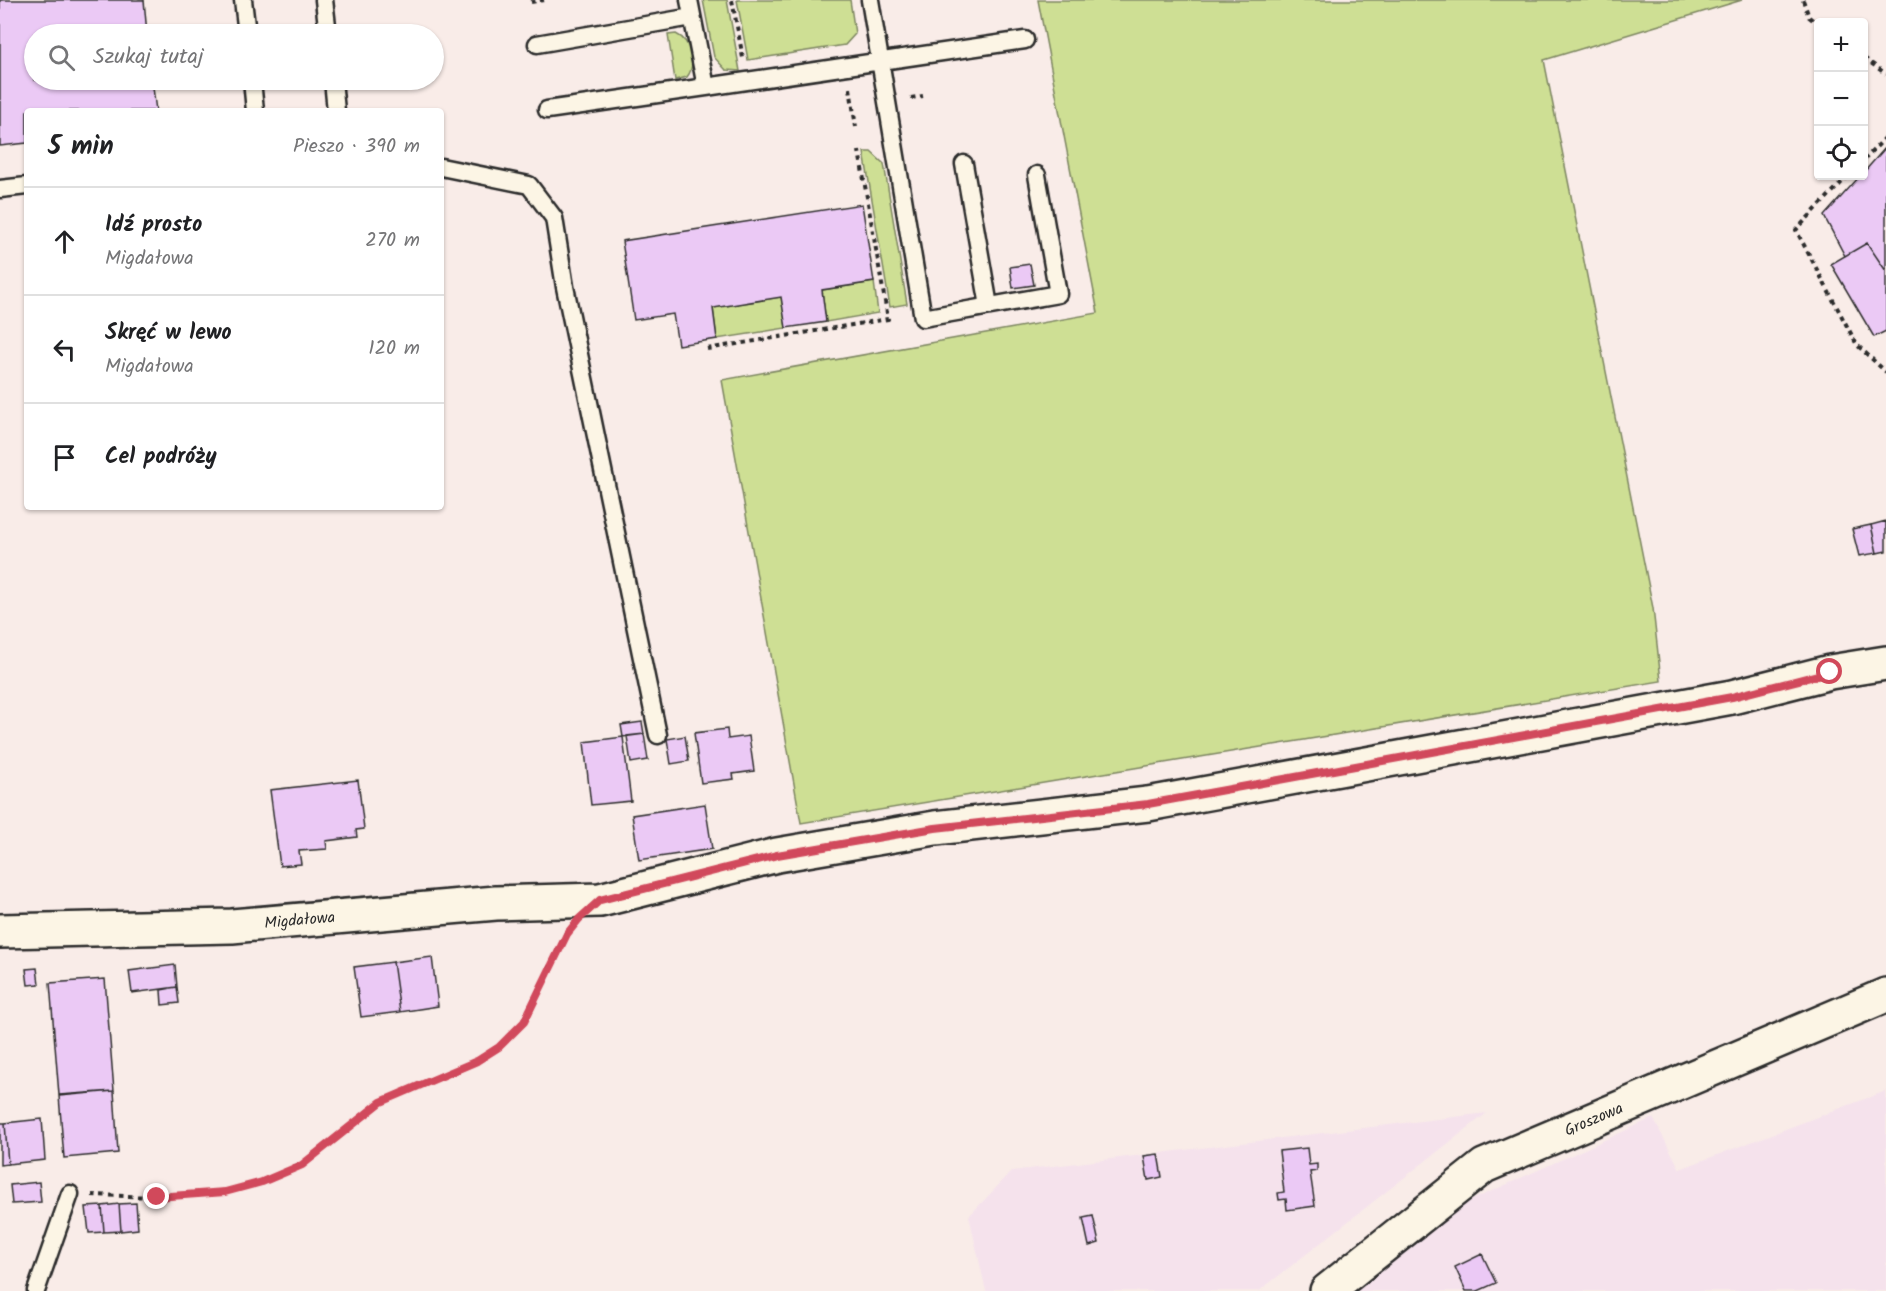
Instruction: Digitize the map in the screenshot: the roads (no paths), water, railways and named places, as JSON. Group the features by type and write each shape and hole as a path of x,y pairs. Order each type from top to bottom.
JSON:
{"street":[{"name":"Migdałowa","path":"0,931 232,926 496,903 600,900 777,855 935,828 1148,804 1732,697 1830,672 1886,663"},
{"name":"Groszowa","path":"1327,1291 1484,1166 1886,995"}],"lane":[{"path":"243,0 246,24"},
{"path":"324,0 327,24"},
{"path":"689,0 706,87"},
{"path":"870,0 922,318 1058,294 1037,175"},
{"path":"537,44 692,17"},
{"path":"547,110 1025,40"},
{"path":"253,90 255,108"},
{"path":"334,90 336,108"},
{"path":"964,164 989,306"},
{"path":"444,168 529,185 554,218 566,288 658,735"},
{"path":"0,189 24,186"},
{"path":"36,1291 70,1194"}]}
